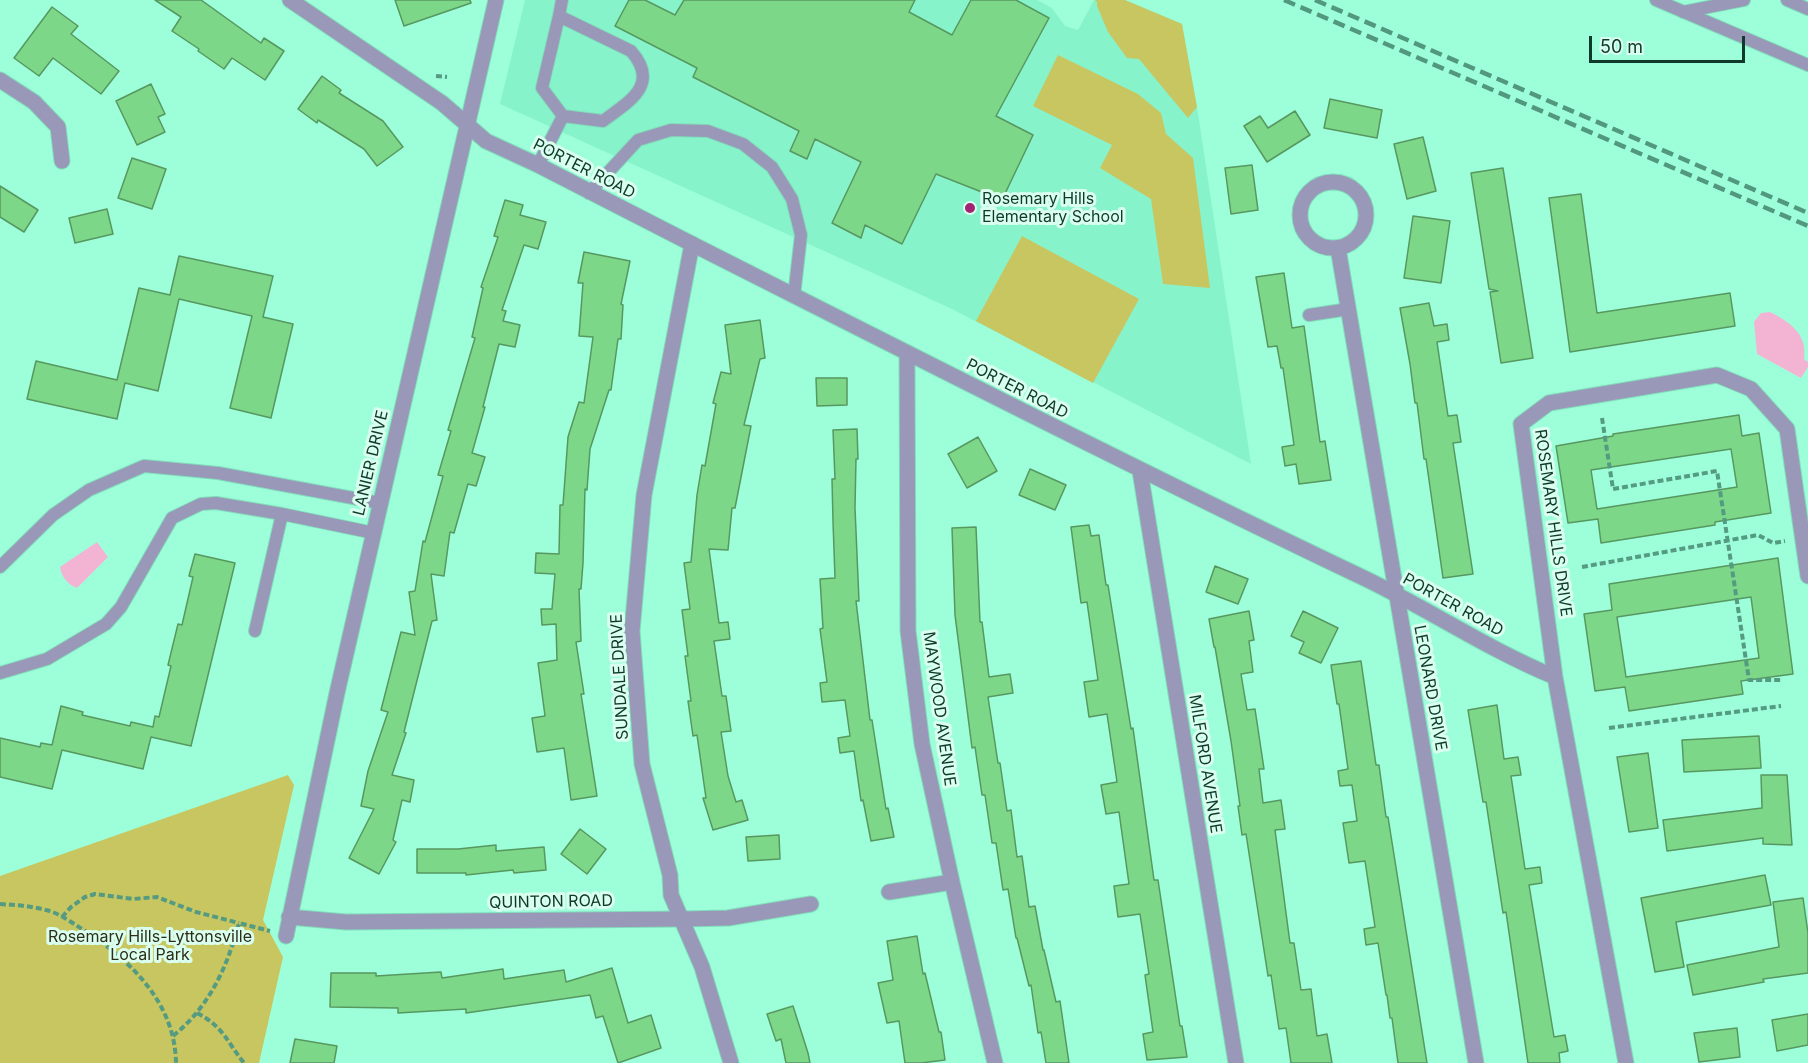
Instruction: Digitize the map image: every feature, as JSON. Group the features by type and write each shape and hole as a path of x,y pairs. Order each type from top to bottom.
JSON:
{"street":[{"name":"PORTER ROAD","path":"290,0 442,103 486,141 538,165 589,193 1140,471 1396,594 1520,662 1555,677"},
{"name":"LANIER DRIVE","path":"286,936 337,693 496,0"},
{"path":"0,80 33,102 58,127 62,161"},
{"path":"1328,183 1348,186 1357,192 1366,210 1363,230 1348,245 1338,248 1318,245 1304,230 1300,221 1300,210 1304,200 1318,186 1328,183"},
{"name":"SUNDALE DRIVE","path":"692,244 644,495 632,631 642,764 670,875 671,895 702,967 731,1063"},
{"name":"LEONARD DRIVE","path":"1338,248 1387,525 1396,594 1476,1063"},
{"name":"MAYWOOD AVENUE","path":"907,353 908,631 922,744 995,1063"},
{"name":"ROSEMARY HILLS DRIVE","path":"1626,1063 1555,677 1521,424 1549,403 1717,375 1751,389 1787,429 1802,497 1808,570"},
{"name":"MILFORD AVENUE","path":"1140,471 1236,1063"},
{"path":"890,892 952,882"},
{"name":"QUINTON ROAD","path":"289,917 346,922 728,918 811,904"}],"lane":[{"path":"559,16 631,51 638,58 643,77 641,87 636,95 603,120 563,116 542,88 562,0"},
{"path":"1656,0 1808,66"},
{"path":"1683,12 1744,0"},
{"path":"1787,0 1808,9"},
{"path":"538,165 563,116"},
{"path":"589,193 638,140 670,130 708,131 743,144 772,167 792,199 801,235 794,296"},
{"path":"1309,315 1349,309"},
{"path":"0,567 53,515 89,490 144,466 218,473 380,503"},
{"path":"0,673 46,659 106,624 121,607 172,518 201,504 216,503 282,514 374,533"},
{"path":"255,631 282,514"}],"path":[{"path":"1602,418 1612,489 1717,471 1749,680 1781,681"},
{"path":"1582,567 1758,535 1773,543 1785,541"},
{"path":"1609,729 1781,706"},
{"path":"62,917 85,897 95,894 133,899 150,896 167,900 196,912 286,936"},
{"path":"0,904 48,910 92,935 121,957 156,996 168,1018 176,1063"},
{"path":"173,1036 197,1013 214,989 225,968 239,923"},
{"path":"197,1013 212,1021 244,1063"}],"shaded area":[{"name":"Rosemary Hills Elementary School","path":"525,0 1037,0 1052,8 1065,26 1078,30 1094,0 1125,0 1182,24 1197,107 1251,464 950,308 500,104"},
{"path":"1770,312 1790,324 1800,335 1803,342 1804,359 1808,362 1808,367 1801,378 1757,354 1754,322 1761,313"},
{"path":"97,542 108,557 77,588 74,587 66,580 60,567"}],"green space":[{"path":"1095,0 1125,0 1182,24 1197,107 1188,118 1139,59 1127,58 1108,32"},
{"path":"1058,55 1138,94 1161,113 1166,134 1193,158 1210,288 1163,284 1151,199 1100,168 1112,145 1033,106"},
{"path":"1022,236 1139,299 1093,383 976,321"},
{"name":"Rosemary Hills-Lyttonsville Local Park","path":"288,775 294,785 263,920 283,957 259,1063 0,1063 0,876"}],"building":[{"path":"155,0 201,0 261,43 264,38 284,51 265,80 232,58 224,69 172,31 181,17"},
{"path":"395,0 470,0 471,3 404,26"},
{"name":"Rosemary Hills Elementary School","path":"629,0 645,0 675,15 684,0 915,0 909,12 952,35 971,0 1016,0 1049,18 996,116 1033,135 1002,200 936,174 902,244 865,225 861,238 832,223 861,162 815,139 807,159 790,151 799,131 693,77 697,68 615,26"},
{"path":"52,7 78,26 71,34 119,71 101,94 53,58 39,76 14,58"},
{"path":"322,76 341,90 339,93 383,121 403,147 377,166 364,149 318,120 317,123 298,109"},
{"path":"151,84 165,114 158,117 165,132 137,145 116,101"},
{"path":"1330,99 1382,110 1377,138 1324,128"},
{"path":"1295,111 1310,135 1267,162 1244,126 1260,116 1268,128"},
{"path":"1423,137 1436,191 1407,199 1394,144"},
{"path":"132,158 166,169 152,209 118,198"},
{"path":"1252,165 1258,210 1231,214 1225,168"},
{"path":"1503,168 1533,358 1501,363 1490,292 1498,291 1489,289 1471,173"},
{"path":"0,186 38,210 24,232 0,217"},
{"path":"1581,194 1597,313 1730,293 1735,326 1570,352 1549,198"},
{"path":"505,200 523,205 520,215 546,222 538,249 524,245 502,310 506,311 503,321 520,325 515,347 499,344 472,453 485,457 476,486 468,484 454,533 450,532 444,576 431,574 437,620 432,621 404,732 406,733 392,775 414,780 410,802 402,800 393,840 396,842 379,874 349,858 374,809 361,806 368,771 388,712 381,710 401,632 415,635 409,592 415,591 423,541 425,542 443,476 438,475 451,431 448,430 475,338 472,337 483,288 481,287 498,237 494,236"},
{"path":"107,209 113,234 75,243 69,218"},
{"path":"1413,216 1450,221 1441,283 1404,278"},
{"path":"584,252 630,261 621,304 623,305 621,339 618,339 611,390 609,390 590,449 587,490 585,489 583,563 581,589 579,589 581,641 576,642 584,694 581,694 597,796 571,800 564,748 537,752 532,718 545,716 538,663 557,660 556,624 542,625 541,609 552,609 555,574 535,573 536,553 559,554 560,505 563,505 568,437 579,402 584,403 593,337 579,336 583,283 578,283"},
{"path":"179,256 273,276 263,317 293,324 271,418 230,408 252,316 179,299 158,391 125,383 117,419 27,399 36,361 117,380 139,288 170,295"},
{"path":"1284,273 1292,328 1304,326 1320,442 1325,441 1331,480 1299,484 1296,464 1285,466 1282,447 1294,445 1283,368 1281,368 1277,346 1268,347 1256,277"},
{"path":"1429,303 1434,326 1447,324 1449,340 1437,342 1448,416 1457,415 1461,442 1453,443 1473,574 1443,578 1426,459 1424,459 1417,403 1415,403 1400,308"},
{"path":"760,320 765,358 760,359 744,425 751,426 735,508 732,508 728,550 709,549 719,623 728,622 730,639 714,641 722,696 726,696 731,731 721,732 728,776 736,802 742,800 748,820 713,830 703,798 706,798 697,735 693,736 688,701 691,701 682,610 690,609 684,563 691,562 697,495 702,465 705,466 716,404 713,403 721,372 731,374 725,325"},
{"path":"816,378 847,378 847,405 817,406"},
{"path":"1739,415 1742,436 1759,433 1771,513 1715,522 1715,525 1601,543 1598,519 1568,523 1556,446 1613,436 1613,434","holes":["1731,449 1737,487 1597,509 1591,470"]},
{"path":"857,429 855,508 859,601 856,601 870,720 872,720 886,809 888,808 894,837 871,841 863,800 861,801 854,751 840,753 838,738 850,736 845,700 822,702 820,683 827,682 820,629 823,628 820,579 835,578 833,430"},
{"path":"978,437 997,471 967,488 948,454"},
{"path":"1030,469 1066,485 1055,510 1019,495"},
{"path":"1089,525 1091,536 1099,535 1131,729 1133,728 1154,880 1158,880 1180,1026 1182,1026 1187,1057 1147,1060 1143,1034 1153,1032 1145,975 1149,974 1140,914 1118,917 1114,886 1129,884 1119,812 1106,814 1101,785 1117,782 1107,714 1089,717 1084,682 1098,680 1087,602 1081,603 1071,527"},
{"path":"976,527 980,622 982,622 989,677 1010,674 1013,693 988,697 998,763 1000,763 1007,811 1011,810 1017,857 1022,856 1029,907 1035,906 1056,1002 1060,1001 1069,1063 1046,1063 1041,1032 1038,1033 1031,985 1029,986 1016,938 1008,889 1003,890 996,843 992,843 975,747 972,748 955,615 952,528"},
{"path":"195,554 235,563 191,746 151,737 143,769 62,750 52,789 0,777 0,738 40,747 41,743 52,745 61,706 83,712 82,715 130,726 131,722 153,727 155,716 159,717 178,624 182,625 193,577 189,576"},
{"path":"1778,558 1793,674 1741,681 1743,694 1629,711 1625,687 1595,691 1584,614 1612,610 1609,584","holes":["1751,597 1759,658 1626,677 1617,617"]},
{"path":"1215,566 1248,579 1238,604 1206,592"},
{"path":"1249,611 1254,640 1249,641 1253,672 1241,674 1247,710 1255,709 1264,769 1259,769 1263,803 1281,800 1285,829 1275,830 1290,943 1294,943 1301,990 1311,989 1317,1036 1327,1034 1332,1063 1291,1063 1286,1028 1279,1029 1271,975 1268,976 1246,834 1242,835 1231,741 1209,619"},
{"path":"1303,611 1338,628 1321,663 1299,653 1304,642 1291,636"},
{"path":"1361,661 1376,765 1379,765 1386,817 1388,817 1427,1063 1398,1063 1378,943 1366,945 1364,929 1375,927 1365,861 1349,863 1343,823 1357,821 1352,785 1340,786 1338,771 1348,769 1331,665"},
{"path":"1497,705 1504,759 1518,757 1521,775 1511,776 1525,869 1540,867 1542,883 1529,885 1554,1037 1565,1035 1568,1051 1559,1053 1560,1063 1528,1063 1506,912 1503,913 1486,802 1483,802 1468,710"},
{"path":"1759,736 1761,768 1684,772 1682,740"},
{"path":"1648,753 1658,828 1629,832 1617,757"},
{"path":"1761,775 1787,775 1792,845 1763,844 1763,838 1667,851 1663,820 1762,808"},
{"path":"580,829 606,849 587,874 561,854"},
{"path":"779,835 780,859 748,861 746,837"},
{"path":"496,845 496,851 544,847 546,870 514,873 513,870 466,875 466,873 417,873 417,849 458,849"},
{"path":"1765,875 1771,905 1676,922 1684,967 1655,972 1641,898"},
{"path":"1803,898 1808,933 1808,973 1763,979 1764,982 1693,995 1687,965 1779,947 1773,902"},
{"path":"917,936 923,974 925,973 939,1032 941,1032 945,1060 905,1063 899,1021 887,1023 878,983 893,980 887,941"},
{"path":"612,968 628,1023 651,1015 661,1048 618,1063 603,1016 596,1018 590,995 466,1013 466,1009 398,1013 398,1008 330,1007 331,973 376,973 376,976 441,972 442,978 503,969 504,979 564,970 566,982"},
{"path":"793,1006 810,1063 786,1063 781,1039 776,1041 767,1014"},
{"path":"1808,1014 1808,1045 1777,1051 1772,1020"},
{"path":"1737,1028 1740,1057 1699,1062 1694,1033"},
{"path":"295,1039 337,1046 334,1063 290,1063"}],"railway":[{"path":"1284,0 1808,226"},
{"path":"1315,0 1808,213"}],"place":[{"name":"Rosemary Hills Elementary School","path":"970,208"}]}
